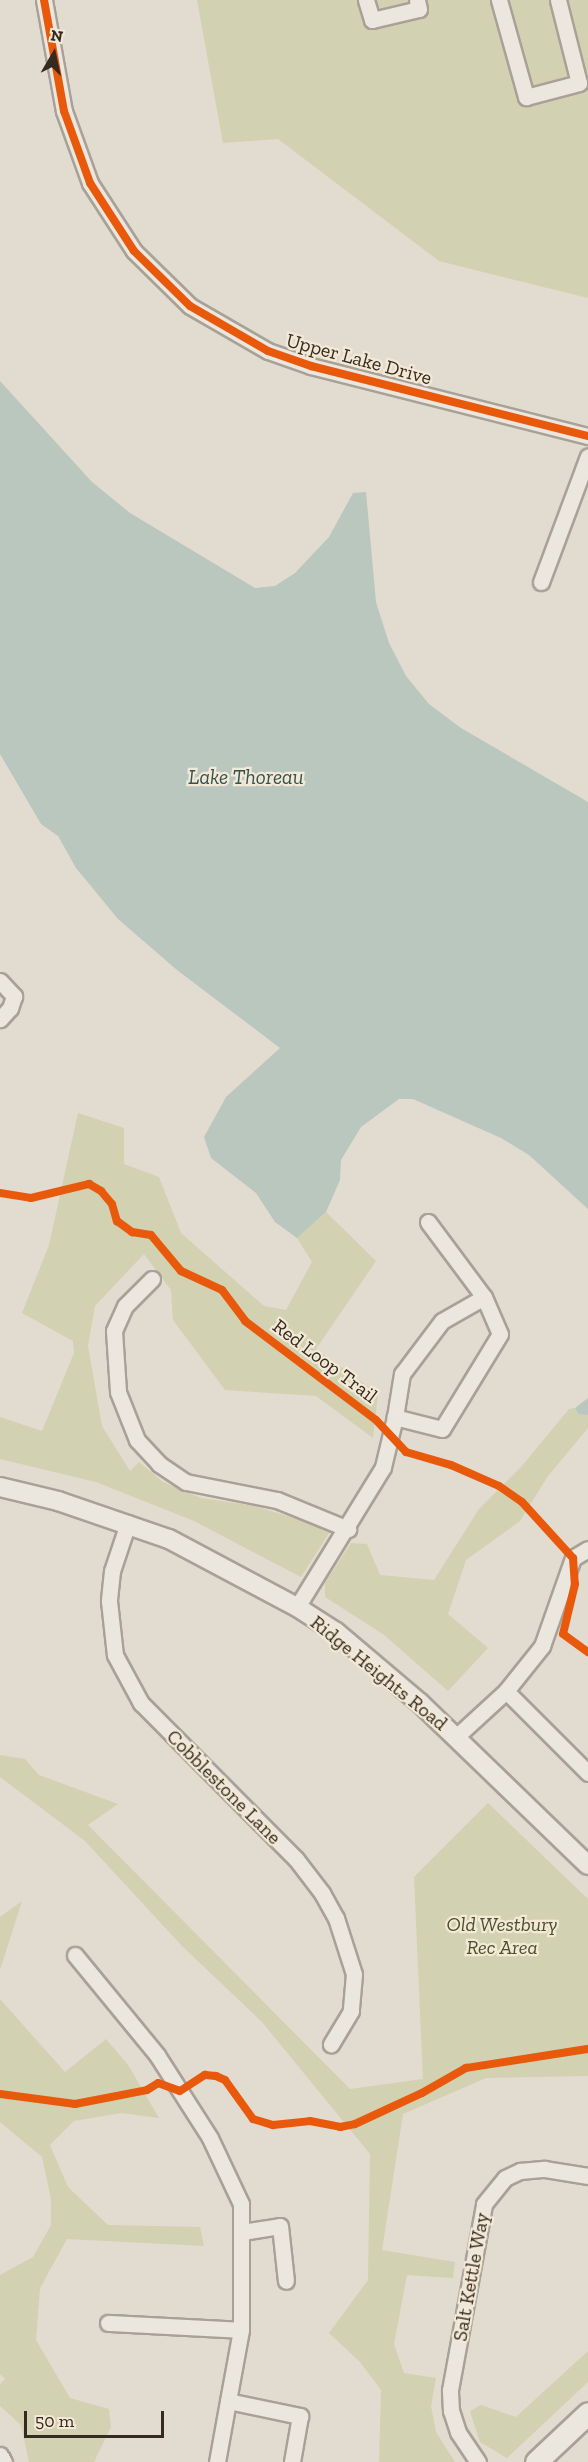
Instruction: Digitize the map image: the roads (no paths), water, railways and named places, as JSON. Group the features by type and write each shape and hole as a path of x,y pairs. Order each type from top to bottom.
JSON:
{"main road":[{"path":"536,2462 588,2413"}],"street":[{"name":"Upper Lake Drive","path":"44,0 64,111 90,183 134,251 190,306 268,351 310,366 588,436"},
{"path":"366,0 372,20 419,9 417,0"},
{"path":"499,0 526,97 579,82 558,0"},
{"path":"541,582 588,456"},
{"path":"0,981 14,996 10,1008 0,1019"},
{"path":"395,1417 442,1430 500,1334 484,1297 428,1222"},
{"path":"152,1279 125,1306 114,1331 118,1392 137,1440 159,1464 186,1482 277,1500 348,1529"},
{"path":"297,1607 348,1529 383,1467 402,1374 442,1321 484,1297"},
{"name":"Ridge Heights Road","path":"0,1488 128,1523 217,1561 297,1607 375,1664 456,1736 588,1865"},
{"name":"Cobblestone Lane","path":"128,1523 112,1571 109,1601 115,1655 141,1703 296,1859 322,1893 336,1918 354,1974 351,2011 331,2044"},
{"path":"456,1736 506,1690 542,1646 573,1558 588,1549"},
{"path":"506,1690 588,1773"},
{"path":"75,1954 157,2055 210,2138 241,2204 241,2330 217,2462"},
{"name":"Salt Kettle Way","path":"478,2462 458,2433 451,2411 450,2391 484,2204 505,2178 520,2171 545,2169 588,2176"},
{"path":"242,2232 280,2226 286,2281"},
{"path":"108,2324 241,2330"},
{"path":"228,2401 300,2416 292,2462"},
{"path":"0,2455 4,2462"}],"water":[{"name":"Lake Thoreau","path":"0,381 92,482 130,513 255,588 275,586 295,573 329,537 353,493 366,492 376,602 389,643 406,676 429,704 461,728 588,802 588,1209 529,1155 501,1138 413,1099 399,1099 361,1127 341,1160 340,1180 326,1212 297,1238 275,1222 256,1193 211,1158 204,1137 226,1097 280,1048 177,970 118,919 76,868 58,836 41,824 0,754"},
{"path":"588,1398 588,1415 578,1414 575,1408"}],"park label":[{"name":"Old Westbury Rec Area","path":"502,1936"}]}
